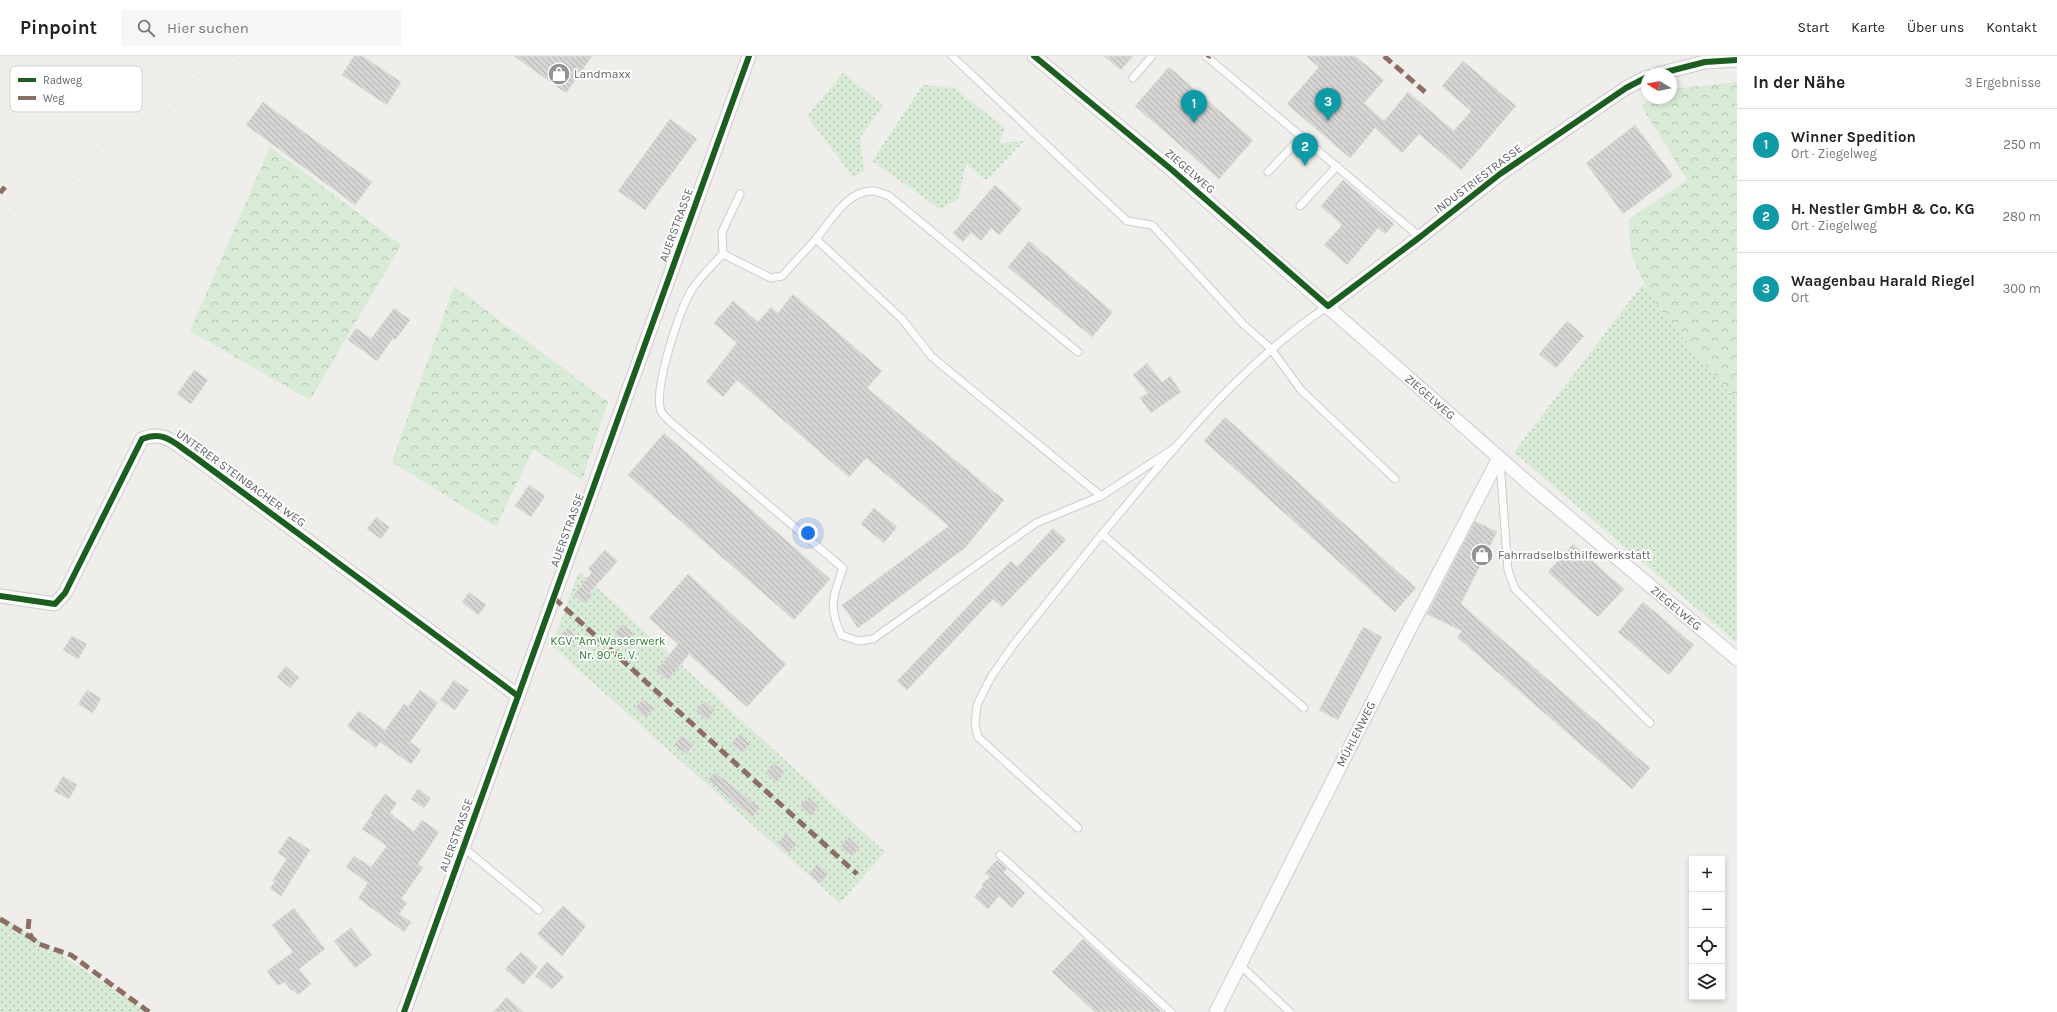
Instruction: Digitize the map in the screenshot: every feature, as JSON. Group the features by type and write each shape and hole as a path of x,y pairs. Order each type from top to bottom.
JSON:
{"street":[{"name":"AUERSTRASSE","path":"404,1012 750,56"},
{"name":"ZIEGELWEG","path":"1034,56 1172,170 1499,458 1737,659"},
{"path":"1677,69 1706,62 1737,60"},
{"name":"INDUSTRIESTRASSE","path":"1328,306 1420,237 1500,174 1626,88 1641,80"},
{"name":"UNTERER STEINBACHER WEG","path":"0,596 54,604 65,593 142,439 152,435 162,435 192,455 518,696"},
{"name":"MÜHLENWEG","path":"1216,1012 1400,647 1499,458"}],"lane":[{"path":"952,56 1127,221 1152,225 1244,325 1271,349 1301,390 1395,478"},
{"path":"1133,78 1152,56"},
{"path":"1206,56 1420,237"},
{"path":"1268,172 1302,136"},
{"path":"1300,206 1337,166"},
{"path":"723,254 771,278 782,276 816,239 846,202 858,194 873,191 889,196 1078,352"},
{"path":"740,194 722,232 723,254 701,276 690,292 667,351 661,392 661,411 674,425 843,568 833,597 833,617 840,635 858,641 873,639 1036,523 1101,496 1173,450"},
{"path":"816,239 902,319 932,357 1101,496"},
{"path":"1078,828 978,737 975,724 977,705 991,677 1014,644 1102,534 1188,432 1271,349 1296,328 1328,306"},
{"path":"1499,458 1508,570 1515,589 1650,723"},
{"path":"1102,534 1304,708"},
{"path":"464,848 539,910"},
{"path":"1000,855 1171,1012"},
{"path":"1240,966 1290,1012"}],"green space":[{"path":"843,73 883,105 860,138 864,171 853,177 807,116"},
{"path":"1737,82 1737,401 1679,333 1651,295 1633,258 1630,244 1629,219 1687,180 1641,105 1677,104 1677,88"},
{"path":"923,85 954,88 1005,128 999,143 1024,141 986,180 966,164 958,199 940,209 872,161"},
{"path":"270,147 401,245 310,400 190,331"},
{"path":"1643,284 1678,331 1737,401 1737,643 1514,452"},
{"path":"454,286 608,402 582,480 533,449 496,527 392,462"},
{"name":"KGV \"Am Wasserwerk Nr. 90\" e. V.","path":"579,571 885,852 840,903 552,646"},
{"path":"0,915 148,1012 0,1012"}],"building":[{"path":"354,56 362,56 401,82 387,105 342,75"},
{"name":"Landmaxx","path":"514,56 592,56 566,93"},
{"path":"1104,56 1133,56 1121,70"},
{"path":"1306,56 1355,56 1384,80 1364,103 1384,121 1408,92 1454,131 1471,111 1442,86 1463,61 1516,106 1461,170 1419,134 1402,153 1375,128 1350,158 1287,104 1319,67"},
{"path":"1169,67 1253,140 1219,179 1135,106"},
{"path":"263,102 372,182 355,205 246,125"},
{"path":"670,119 697,139 645,210 618,191"},
{"path":"1635,125 1673,176 1623,214 1586,163"},
{"path":"1343,180 1394,224 1385,234 1378,228 1347,265 1324,245 1342,225 1321,206"},
{"path":"995,185 1022,209 999,235 991,228 981,241 971,232 963,242 953,233"},
{"path":"1029,241 1113,312 1092,337 1008,267"},
{"path":"793,294 882,371 867,388 1004,500 966,547 858,628 842,605 949,526 866,458 849,477 737,380 723,397 706,382 737,343 714,323 733,301 758,322 771,307 778,313"},
{"path":"394,308 410,320 395,340 393,338 377,361 348,340 356,328 371,339"},
{"path":"1567,321 1584,336 1556,368 1539,354"},
{"path":"1147,363 1162,382 1170,376 1181,392 1151,413 1140,398 1148,393 1133,375"},
{"path":"194,370 208,380 191,404 177,394"},
{"path":"1225,417 1416,588 1395,612 1204,441"},
{"path":"664,433 830,579 794,620 628,475"},
{"path":"529,485 545,496 531,517 515,506"},
{"path":"874,508 897,527 884,543 861,524"},
{"path":"376,517 389,527 381,539 367,529"},
{"path":"1475,521 1497,532 1461,604 1650,768 1632,789 1457,637 1462,631 1427,614"},
{"path":"1053,528 1066,540 1002,607 993,599 907,690 897,681 1011,561 1017,567"},
{"path":"1573,544 1624,589 1598,617 1548,572"},
{"path":"605,550 618,561 590,592 593,595 585,604 574,595 592,572 588,569"},
{"path":"688,574 786,664 747,707 689,654 668,680 656,671 678,644 649,618"},
{"path":"469,592 486,605 478,615 462,602"},
{"path":"1643,602 1694,645 1669,675 1618,632"},
{"path":"622,624 634,633 626,643 614,634"},
{"path":"1363,627 1382,637 1338,720 1319,710"},
{"path":"567,628 578,637 570,647 559,637"},
{"path":"72,636 87,644 78,659 63,650"},
{"path":"286,666 299,678 290,688 277,677"},
{"path":"454,680 469,690 455,710 440,700"},
{"path":"87,690 101,698 93,713 78,704"},
{"path":"420,690 438,703 410,742 421,750 411,764 380,742 376,748 347,726 359,711 385,730 404,704 408,707"},
{"path":"643,699 654,708 646,718 635,708"},
{"path":"704,701 715,710 707,720 696,711"},
{"path":"739,734 750,744 742,753 731,744"},
{"path":"682,735 694,745 686,754 674,745"},
{"path":"773,763 785,772 777,782 765,773"},
{"path":"715,772 760,808 752,817 708,780"},
{"path":"63,776 77,785 69,799 54,791"},
{"path":"418,789 431,798 424,808 411,799"},
{"path":"385,794 397,803 390,813 414,832 422,820 439,832 418,864 423,868 401,899 407,903 399,914 411,922 404,932 358,898 368,883 346,867 354,856 371,867 387,846 362,829 372,815 371,813"},
{"path":"808,797 819,806 811,816 800,806"},
{"path":"785,834 797,844 789,853 778,844"},
{"path":"289,836 310,850 281,896 270,888 275,882 272,881 287,859 278,853"},
{"path":"848,837 860,847 852,856 840,847"},
{"path":"997,860 1007,869 1003,872 1025,893 1012,908 999,896 988,909 974,897 982,888 983,883 990,877 985,873"},
{"path":"817,864 828,873 821,883 809,874"},
{"path":"563,906 586,926 562,956 537,934"},
{"path":"294,908 325,949 299,969 311,984 298,995 284,982 278,986 267,971 293,952 272,925"},
{"path":"351,928 372,955 355,968 334,941"},
{"path":"1083,939 1162,1012 1095,1012 1052,972"},
{"path":"521,952 538,967 523,985 505,969"},
{"path":"547,962 564,977 552,989 535,976"},
{"path":"507,997 523,1012 493,1012"}],"railway":[{"path":"0,221 227,56"},
{"path":"0,233 244,56"}],"marked path":[{"path":"1384,56 1425,92"},
{"path":"0,193 5,187"},
{"path":"554,598 857,874"},
{"path":"0,919 32,938"},
{"path":"29,919 28,930 32,938 39,944 71,955 149,1012"}],"cycle path":[{"path":"404,1012 749,56"},
{"path":"1034,56 1172,170 1328,306 1420,237 1500,174 1626,88 1641,80"},
{"path":"1677,69 1705,62 1737,60"},
{"path":"0,596 55,604 65,593 142,439 157,436 163,437 174,442 192,455 518,696"}],"place":[{"name":"Landmaxx","path":"559,74"},
{"name":"Waagenbau Harald Riegel","path":"1328,121"},
{"name":"Winner Spedition","path":"1194,123"},
{"name":"H. Nestler GmbH & Co. KG","path":"1305,166"},
{"name":"Fahrradselbsthilfewerkstatt","path":"1482,555"}]}
